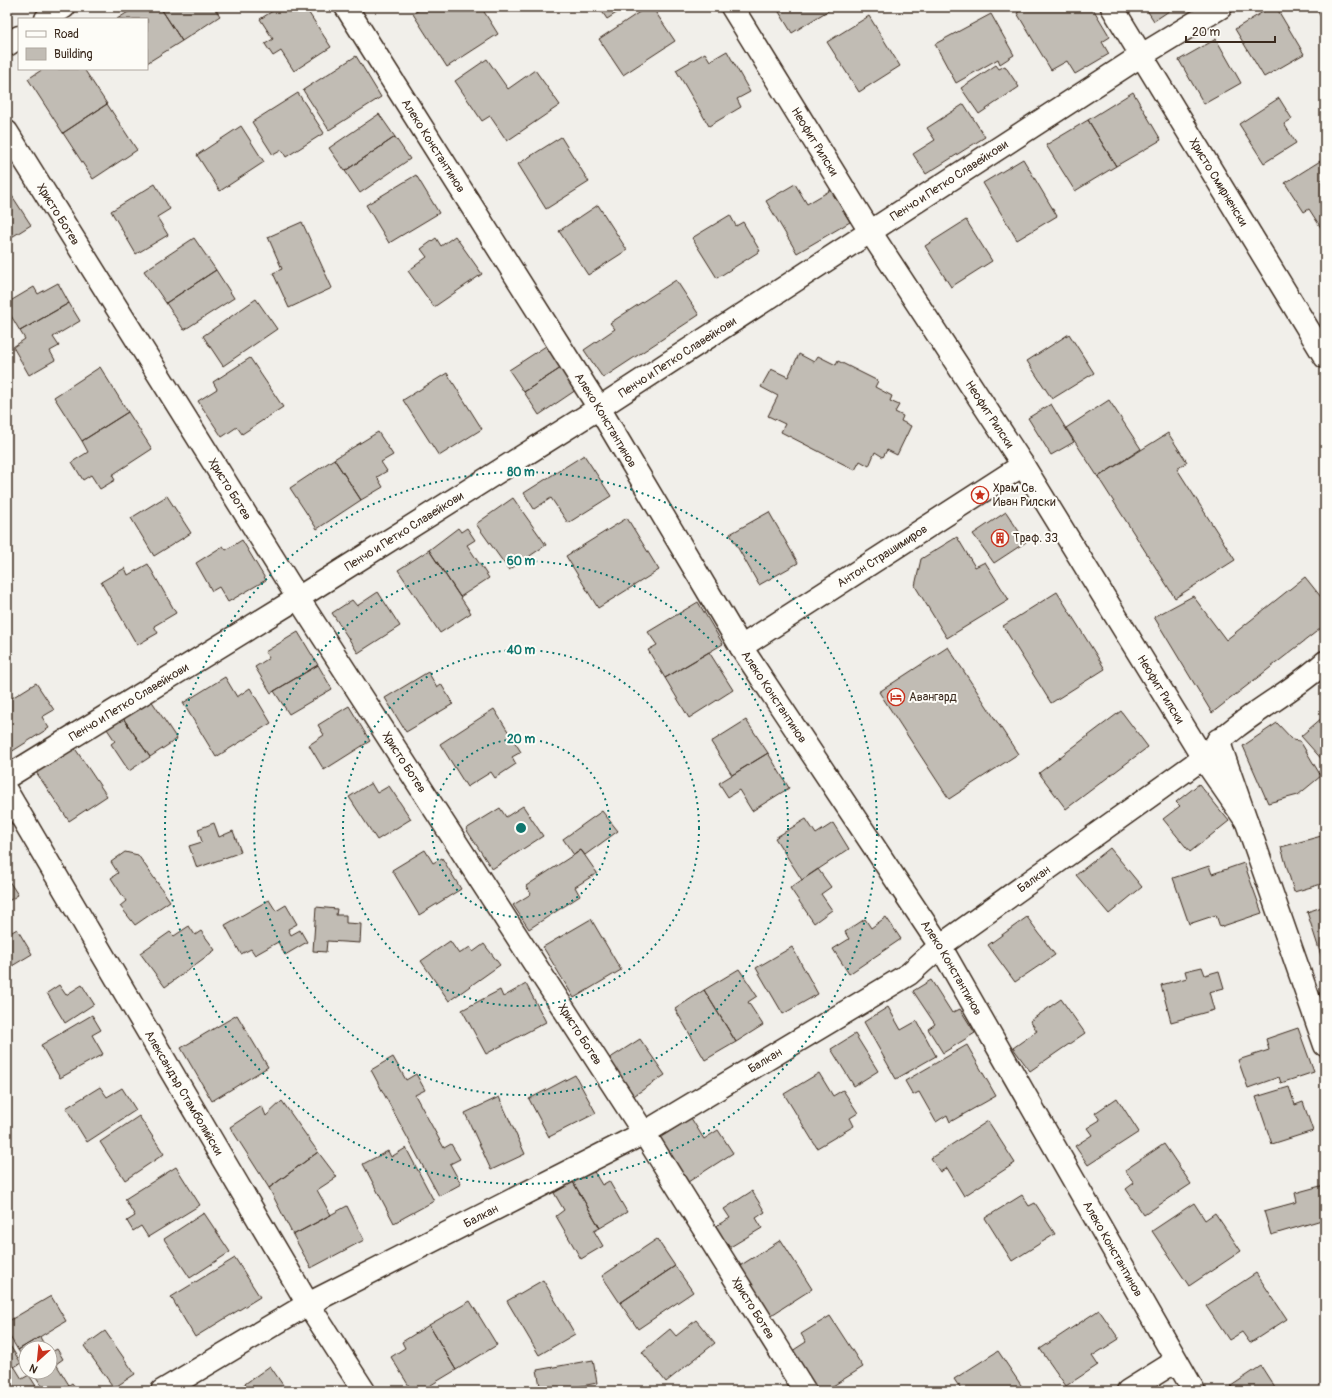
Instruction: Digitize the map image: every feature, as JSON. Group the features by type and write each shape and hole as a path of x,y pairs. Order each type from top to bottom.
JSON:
{"street":[{"path":"48,18 64,7"},
{"name":"Алеко Константинов","path":"346,7 599,408 741,647 940,946 1194,1391"},
{"name":"Неофит Рилски","path":"732,7 870,233 1023,465 1203,758 1247,822"},
{"name":"Христо Смирненски","path":"1112,7 1325,357"},
{"name":"Пенчо и Петко Славейкови","path":"7,777 298,598 599,408 1142,55 1221,7"},
{"path":"7,45 18,38"},
{"name":"Христо Ботев","path":"7,132 298,598 644,1133 805,1391"},
{"name":"Антон Страшимиров","path":"741,647 1023,465"},
{"name":"Балкан","path":"162,1391 308,1304 644,1133 909,974 940,946 1203,758 1218,740 1309,676 1325,662"},
{"name":"Неофит Рилски","path":"1218,740 1323,1031"},
{"name":"Александър Стамболийски","path":"7,792 308,1304 364,1391"},
{"path":"1128,1391 1176,1361"}],"building":[{"path":"136,7 160,7 182,41 148,62 148,18 119,18"},
{"path":"160,7 214,7 220,16 182,41"},
{"path":"279,7 305,7 331,47 294,71 281,51 273,56 265,44 273,39 260,19"},
{"path":"423,7 481,7 498,34 447,67 413,14"},
{"path":"599,7 626,7 607,19"},
{"path":"647,7 652,7 675,41 623,75 599,39"},
{"path":"776,7 834,7 792,33"},
{"path":"1027,7 1092,7 1110,37 1102,42 1109,54 1075,74 1067,61 1051,70 1017,13"},
{"path":"1145,7 1175,7 1154,21"},
{"path":"1271,7 1276,7 1304,54 1264,77 1235,29"},
{"path":"1315,7 1325,7 1325,24"},
{"path":"991,14 1014,55 1000,64 998,59 956,83 935,44"},
{"path":"869,16 900,66 859,92 827,42"},
{"path":"1216,39 1241,83 1204,104 1179,60"},
{"path":"727,51 750,92 737,99 741,107 709,126 676,70 705,53 710,61"},
{"path":"356,56 381,97 329,130 303,90"},
{"path":"487,59 508,89 535,70 560,105 507,141 490,116 482,121 455,81"},
{"path":"996,65 999,69 1005,66 1019,87 979,114 961,88"},
{"path":"42,70 85,70 107,104 63,133 28,79"},
{"path":"1133,92 1161,140 1116,166 1088,120"},
{"path":"298,93 324,133 286,157 282,150 273,155 252,122"},
{"path":"1279,98 1292,119 1284,124 1296,143 1264,163 1239,124"},
{"path":"107,104 137,150 93,179 63,133"},
{"path":"964,104 985,137 926,174 913,154 935,140 927,128"},
{"path":"379,114 395,137 345,171 329,148"},
{"path":"1088,120 1116,166 1075,191 1046,145"},
{"path":"241,126 264,162 220,191 197,155"},
{"path":"395,137 410,159 360,193 345,171"},
{"path":"561,137 589,182 546,209 518,164"},
{"path":"1325,158 1325,234 1309,209 1304,212 1285,183"},
{"path":"1023,159 1057,216 1017,240 983,183"},
{"path":"416,175 439,213 389,243 366,205"},
{"path":"155,184 170,209 157,217 168,235 136,254 111,211"},
{"path":"795,184 807,204 831,190 850,222 797,253 766,201"},
{"path":"7,188 31,225 7,240"},
{"path":"598,205 627,250 588,275 559,231"},
{"path":"730,215 736,226 743,222 760,251 717,278 692,238"},
{"path":"966,220 992,261 951,287 925,246"},
{"path":"302,222 332,288 289,308 273,273 282,269 268,237"},
{"path":"455,236 482,274 434,307 408,271 427,257 421,249 436,238 441,246"},
{"path":"194,238 216,270 166,303 144,271"},
{"path":"216,270 234,298 184,330 166,303"},
{"path":"676,280 699,315 603,378 584,350 615,329 610,323"},
{"path":"58,283 69,303 20,331 7,309 7,303 34,287 38,294"},
{"path":"256,299 277,329 223,366 203,336"},
{"path":"69,303 80,321 53,337 59,346 50,351 55,360 29,375 13,347 25,339 20,331"},
{"path":"1069,334 1094,373 1052,399 1027,361"},
{"path":"546,346 561,368 524,392 509,370"},
{"path":"799,354 814,362 818,356 836,365 838,361 878,381 875,387 892,396 890,401 899,405 895,412 903,416 901,421 911,426 897,455 887,450 883,457 875,452 869,466 860,461 855,470 781,432 785,424 768,416 778,396 761,387 771,369 788,377"},
{"path":"250,358 283,407 242,434 237,427 222,437 198,401 217,389 213,382"},
{"path":"100,367 128,412 82,441 54,397"},
{"path":"561,368 576,390 539,415 524,392"},
{"path":"447,373 482,429 439,456 403,400"},
{"path":"1109,400 1141,449 1098,477 1066,428"},
{"path":"1051,404 1074,442 1051,455 1028,418"},
{"path":"128,412 152,449 112,475 115,480 100,489 91,475 83,480 72,462 88,452 82,441"},
{"path":"378,432 393,455 381,462 387,471 377,477 383,487 361,500 334,459"},
{"path":"1168,433 1187,462 1177,469 1235,560 1175,598 1098,477"},
{"path":"584,455 611,496 568,523 551,498 534,509 524,493"},
{"path":"334,459 361,500 317,529 290,488"},
{"path":"167,496 191,533 154,556 131,518"},
{"path":"513,498 546,545 509,570 476,524"},
{"path":"769,512 798,563 759,585 730,534"},
{"name":"Траф. 33","path":"1006,512 1026,542 994,563 973,534"},
{"path":"627,518 659,570 598,608 566,556"},
{"path":"458,528 461,532 467,528 475,540 467,545 489,578 460,597 429,550"},
{"path":"957,537 975,567 985,562 1009,600 947,638 915,586 921,559"},
{"path":"242,540 266,580 228,602 219,587 212,591 196,563 223,546 226,550"},
{"path":"429,550 471,613 440,633 398,570"},
{"path":"148,564 176,613 154,626 158,633 137,645 101,582 125,568 128,575"},
{"path":"1305,577 1325,602 1325,625 1212,713 1154,617 1193,596 1226,640"},
{"path":"378,592 400,626 358,653 332,613 352,600 357,606"},
{"path":"1057,592 1105,669 1051,703 1003,626"},
{"path":"698,602 723,644 665,678 648,650 657,645 648,632"},
{"path":"298,632 318,665 271,693 255,667 269,658 265,652"},
{"path":"948,647 1018,754 949,799 879,692"},
{"path":"709,652 733,690 689,718 665,678"},
{"path":"318,665 332,689 289,714 274,691"},
{"path":"428,672 437,687 441,684 453,704 406,732 385,698"},
{"path":"225,677 237,697 250,688 271,723 216,757 183,703"},
{"path":"36,683 54,710 42,717 49,728 11,752 7,745 7,701"},
{"path":"151,700 177,739 150,757 123,718"},
{"path":"349,706 370,741 324,770 309,745 324,735 318,725"},
{"path":"494,709 521,752 512,757 516,764 495,778 491,772 467,787 440,744"},
{"path":"1121,711 1148,747 1066,809 1039,773"},
{"path":"1323,717 1325,719 1325,763 1301,736"},
{"path":"123,718 150,757 129,771 111,744 115,741 107,729"},
{"path":"746,720 768,753 732,775 711,742"},
{"path":"1277,723 1293,740 1300,741 1321,776 1298,795 1268,803 1243,746"},
{"path":"74,747 107,796 69,821 36,772"},
{"path":"768,753 789,788 752,811 739,790 728,797 719,783"},
{"path":"371,783 377,793 389,786 411,819 377,840 349,797"},
{"path":"1199,784 1229,821 1190,852 1163,819 1180,806 1176,802"},
{"path":"523,806 543,836 492,869 466,829 500,808 506,817"},
{"path":"602,811 618,831 585,855 581,850 574,855 563,839"},
{"path":"806,819 816,834 833,823 849,849 802,880 775,838"},
{"path":"214,823 219,837 233,831 241,852 197,868 189,846 202,842 198,829"},
{"path":"1325,835 1325,883 1294,892 1281,847"},
{"path":"1110,848 1142,887 1109,914 1076,875"},
{"path":"425,850 433,863 442,858 461,889 419,915 392,870"},
{"path":"581,850 597,873 575,887 580,896 529,929 513,905 531,894 526,886"},
{"path":"125,852 138,855 170,901 135,925 120,906 126,901 111,878 118,873 111,862"},
{"path":"1244,863 1262,913 1220,927 1216,915 1189,924 1173,878 1209,866 1212,874"},
{"path":"818,869 831,887 821,894 832,910 814,923 790,888"},
{"path":"7,878 18,895 7,902"},
{"path":"269,900 276,911 286,905 297,924 288,929 291,935 300,930 307,942 285,955 278,942 255,955 251,949 241,954 225,925"},
{"path":"1325,906 1325,968 1307,912"},
{"path":"316,907 337,909 336,915 346,915 346,923 361,924 360,943 327,941 326,952 313,951"},
{"path":"886,917 901,939 849,974 833,949 849,939 845,932 865,919 871,928"},
{"path":"1027,917 1055,955 1015,982 988,945"},
{"path":"591,919 621,970 574,998 543,947"},
{"path":"189,926 195,935 201,931 215,950 165,987 140,953 170,932 174,936"},
{"path":"17,929 32,954 7,969 7,935"},
{"path":"450,941 459,954 470,947 473,952 484,944 500,965 449,1001 421,961"},
{"path":"792,947 818,994 783,1014 756,968"},
{"path":"1202,967 1205,975 1219,971 1224,988 1209,992 1214,1010 1171,1022 1161,985 1187,978 1185,971"},
{"path":"739,969 757,996 748,1002 763,1025 736,1042 704,990"},
{"path":"931,980 952,1013 960,1009 975,1033 943,1053 928,1029 935,1024 913,991"},
{"path":"526,984 546,1022 486,1054 462,1010 500,990 503,997"},
{"path":"59,985 66,995 82,985 94,1004 65,1023 47,993"},
{"path":"704,990 736,1042 705,1060 675,1009"},
{"path":"1061,999 1085,1033 1030,1071 1013,1048 1037,1031 1030,1021"},
{"path":"888,1007 901,1030 917,1021 936,1056 896,1079 864,1022"},
{"path":"92,1015 101,1030 92,1035 103,1054 60,1078 41,1045"},
{"path":"237,1015 268,1067 212,1101 181,1048"},
{"path":"1298,1028 1314,1072 1281,1083 1279,1077 1248,1088 1238,1060 1269,1050 1266,1039"},
{"path":"855,1034 878,1071 854,1086 831,1049"},
{"path":"640,1039 665,1075 632,1097 607,1060"},
{"path":"967,1045 996,1096 950,1122 947,1115 936,1122 919,1092 913,1095 905,1081"},
{"path":"393,1057 406,1080 416,1074 425,1090 415,1095 444,1148 451,1144 460,1159 450,1164 461,1184 439,1196 371,1070"},
{"path":"819,1073 833,1096 843,1090 858,1113 850,1118 854,1126 817,1148 784,1094"},
{"path":"575,1075 596,1113 549,1137 529,1099"},
{"path":"100,1087 107,1097 122,1088 136,1110 87,1142 66,1108"},
{"path":"1289,1087 1295,1105 1303,1102 1313,1131 1272,1144 1256,1097"},
{"path":"499,1097 525,1154 491,1170 465,1113"},
{"path":"1117,1098 1139,1132 1088,1165 1075,1146 1092,1135 1087,1128 1100,1120 1095,1113"},
{"path":"282,1101 318,1152 269,1188 230,1127 262,1106 266,1116"},
{"path":"139,1116 164,1154 125,1180 100,1142"},
{"path":"691,1118 704,1139 718,1130 733,1153 688,1182 659,1138"},
{"path":"988,1121 1015,1163 964,1196 947,1168 940,1172 931,1158"},
{"path":"1164,1144 1191,1184 1144,1215 1126,1189 1134,1183 1125,1170"},
{"path":"406,1148 434,1201 394,1223 363,1164 388,1151 391,1157"},
{"path":"318,1152 337,1177 317,1190 331,1215 293,1235 269,1188"},
{"path":"176,1167 200,1205 148,1237 141,1226 133,1231 127,1221 135,1216 125,1199"},
{"path":"593,1170 602,1185 609,1181 627,1212 600,1228 573,1182"},
{"path":"573,1182 600,1228 594,1231 603,1246 581,1259 556,1216 564,1210 554,1193"},
{"path":"1324,1185 1325,1219 1271,1235 1264,1211 1297,1202 1295,1193"},
{"path":"752,1191 765,1212 756,1218 762,1228 727,1249 714,1227 730,1218 724,1209"},
{"path":"1022,1195 1029,1206 1035,1203 1055,1234 1012,1261 985,1218"},
{"path":"1194,1203 1205,1220 1215,1213 1241,1251 1189,1286 1152,1231"},
{"path":"347,1206 364,1240 311,1268 293,1235"},
{"path":"204,1213 230,1252 190,1278 164,1239"},
{"path":"657,1239 675,1266 620,1303 602,1276"},
{"path":"781,1240 812,1289 770,1316 738,1267"},
{"path":"235,1258 260,1297 195,1337 171,1297"},
{"path":"675,1266 693,1292 638,1329 620,1303"},
{"path":"1256,1273 1287,1319 1250,1343 1242,1332 1229,1340 1206,1306"},
{"path":"543,1280 575,1334 539,1355 507,1301"},
{"path":"51,1296 66,1321 35,1340 18,1340 18,1350 7,1332 7,1322"},
{"path":"470,1301 497,1345 456,1370 429,1325"},
{"path":"1099,1310 1119,1339 1092,1356 1098,1365 1066,1386 1040,1349"},
{"path":"830,1316 863,1367 825,1391 814,1391 789,1353 806,1342 801,1334"},
{"path":"696,1320 715,1343 666,1382 642,1352 670,1329 676,1336"},
{"path":"429,1325 456,1370 421,1391 412,1391 391,1357 405,1348 402,1342"},
{"path":"105,1331 135,1374 114,1388 84,1346"},
{"path":"40,1337 42,1340 35,1340"},
{"path":"7,1341 18,1358 18,1365 7,1371"},
{"path":"58,1351 63,1359 58,1363"},
{"path":"998,1351 1025,1391 962,1391 954,1379"},
{"path":"593,1360 597,1383 556,1391 541,1391 537,1370"},
{"path":"14,1366 18,1372 18,1380 32,1380 39,1391 7,1391 7,1371"},
{"path":"270,1366 287,1391 235,1391"},
{"path":"1261,1366 1277,1391 1235,1391 1231,1386"},
{"path":"58,1367 69,1385 59,1391 45,1391 38,1380 58,1380"},
{"path":"72,1383 78,1391 59,1391 69,1385"}],"place":[{"name":"Храм Св. Иван Рилски","path":"980,495"},
{"name":"Траф. 33","path":"1000,538"},
{"name":"Авангард","path":"896,697"}]}
